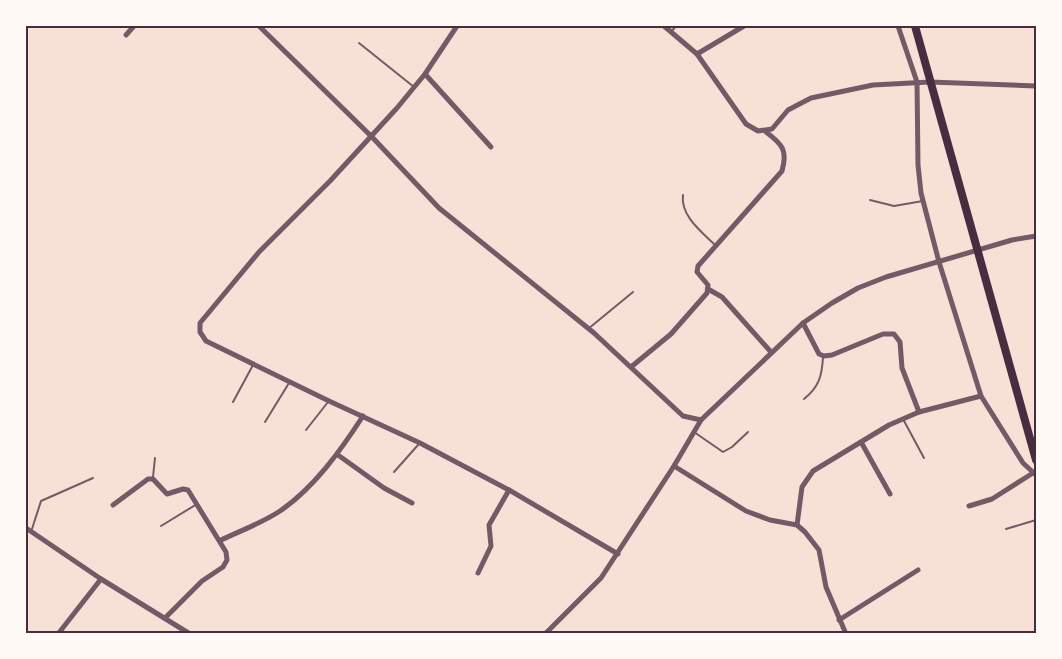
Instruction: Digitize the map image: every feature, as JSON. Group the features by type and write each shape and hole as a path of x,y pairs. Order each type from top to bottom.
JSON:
{"main road":[{"path":"915,26 1036,460"}],"street":[{"path":"126,35 134,26"},
{"path":"259,26 372,137 439,208 588,329 632,367 682,416 701,420"},
{"path":"457,26 425,74 372,137 259,252 200,323 200,332 206,341 420,443 509,490 618,554"},
{"path":"664,26 697,54 746,124 752,129 766,132 783,147 785,160 782,171 697,268 697,272 708,285 708,289 722,297 771,352"},
{"path":"697,54 744,26"},
{"path":"898,26 917,82 918,165 923,201 939,262 981,396 1023,463 1035,474 992,499 969,506"},
{"path":"425,74 491,147"},
{"path":"766,132 772,129 788,110 811,98 873,85 930,82 1036,86"},
{"path":"547,633 596,584 618,554 701,420 803,324 858,288 886,277 1012,240 1036,236"},
{"path":"632,367 671,334 708,289"},
{"path":"803,324 819,354 824,356 832,355 884,334 894,334 900,342 902,368 919,412"},
{"path":"797,525 800,492 805,479 813,471 903,419 919,412 981,396"},
{"path":"221,540 280,511 296,498 338,455 363,416"},
{"path":"861,442 890,494"},
{"path":"338,455 384,488 412,503"},
{"path":"674,466 746,511 770,520 797,525 810,537 819,550 826,586 846,633"},
{"path":"113,505 144,481 153,479 167,494 183,489 188,490 221,540 227,555 225,564 189,592 165,618"},
{"path":"478,573 491,546 489,525 509,490"},
{"path":"28,530 101,579 190,633"},
{"path":"839,620 918,570"},
{"path":"58,633 101,579"}],"lane":[{"path":"671,32 676,26"},
{"path":"359,43 414,87"},
{"path":"683,195 682,206 688,216 716,246"},
{"path":"870,200 894,206 923,201"},
{"path":"588,329 633,292"},
{"path":"804,399 818,384 822,375 824,356"},
{"path":"233,402 253,364"},
{"path":"265,422 290,382"},
{"path":"306,430 329,401"},
{"path":"903,419 924,458"},
{"path":"694,432 723,452 748,432"},
{"path":"394,472 420,443"},
{"path":"153,479 155,458"},
{"path":"28,530 41,501 93,478"},
{"path":"161,526 197,504"},
{"path":"1006,529 1036,520"}]}
